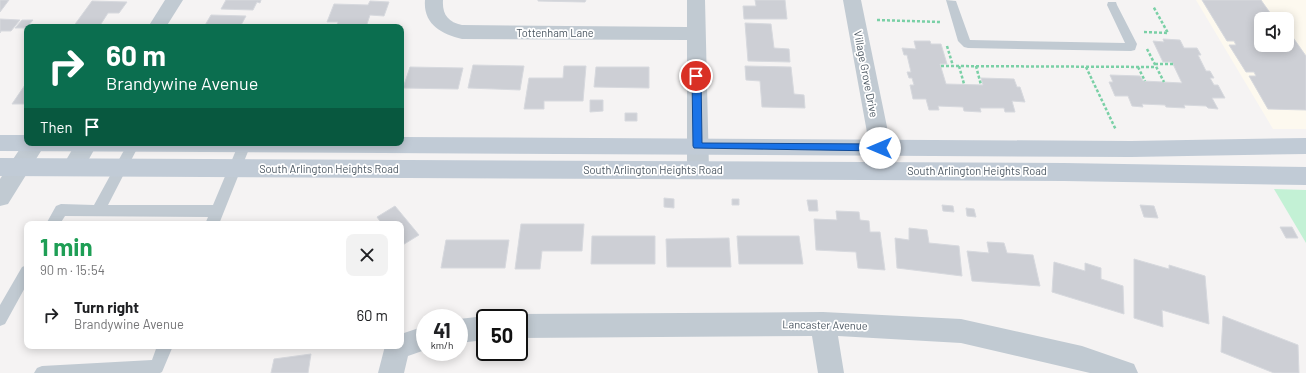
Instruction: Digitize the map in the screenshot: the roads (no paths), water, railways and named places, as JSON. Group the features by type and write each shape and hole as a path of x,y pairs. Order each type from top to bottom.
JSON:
{"main road":[{"name":"South Arlington Heights Road","path":"0,143 24,143"},
{"name":"South Arlington Heights Road","path":"404,145 1131,149 1306,146"},
{"name":"South Arlington Heights Road","path":"10,167 885,171 1306,176"}],"street":[{"path":"159,24 174,0"},
{"name":"Tottenham Lane","path":"434,0 434,10 437,19 445,26 462,32 696,34"},
{"path":"696,0 698,170"},
{"name":"Village Grove Drive","path":"852,0 885,171"},
{"path":"0,197 10,167 32,146"},
{"path":"73,167 85,146"},
{"path":"823,324 831,373"},
{"name":"Lancaster Avenue","path":"528,326 823,324 961,330 1082,358 1125,373"},
{"path":"404,344 416,341"},
{"path":"391,373 398,349"}],"lane":[{"path":"951,1 964,41 968,44 1131,47 1131,44 1112,5"},
{"path":"98,210 132,146"},
{"path":"55,221 61,210 98,210 214,218 244,146"},
{"path":"0,319 24,275"},
{"path":"42,373 157,367 164,349"}]}
